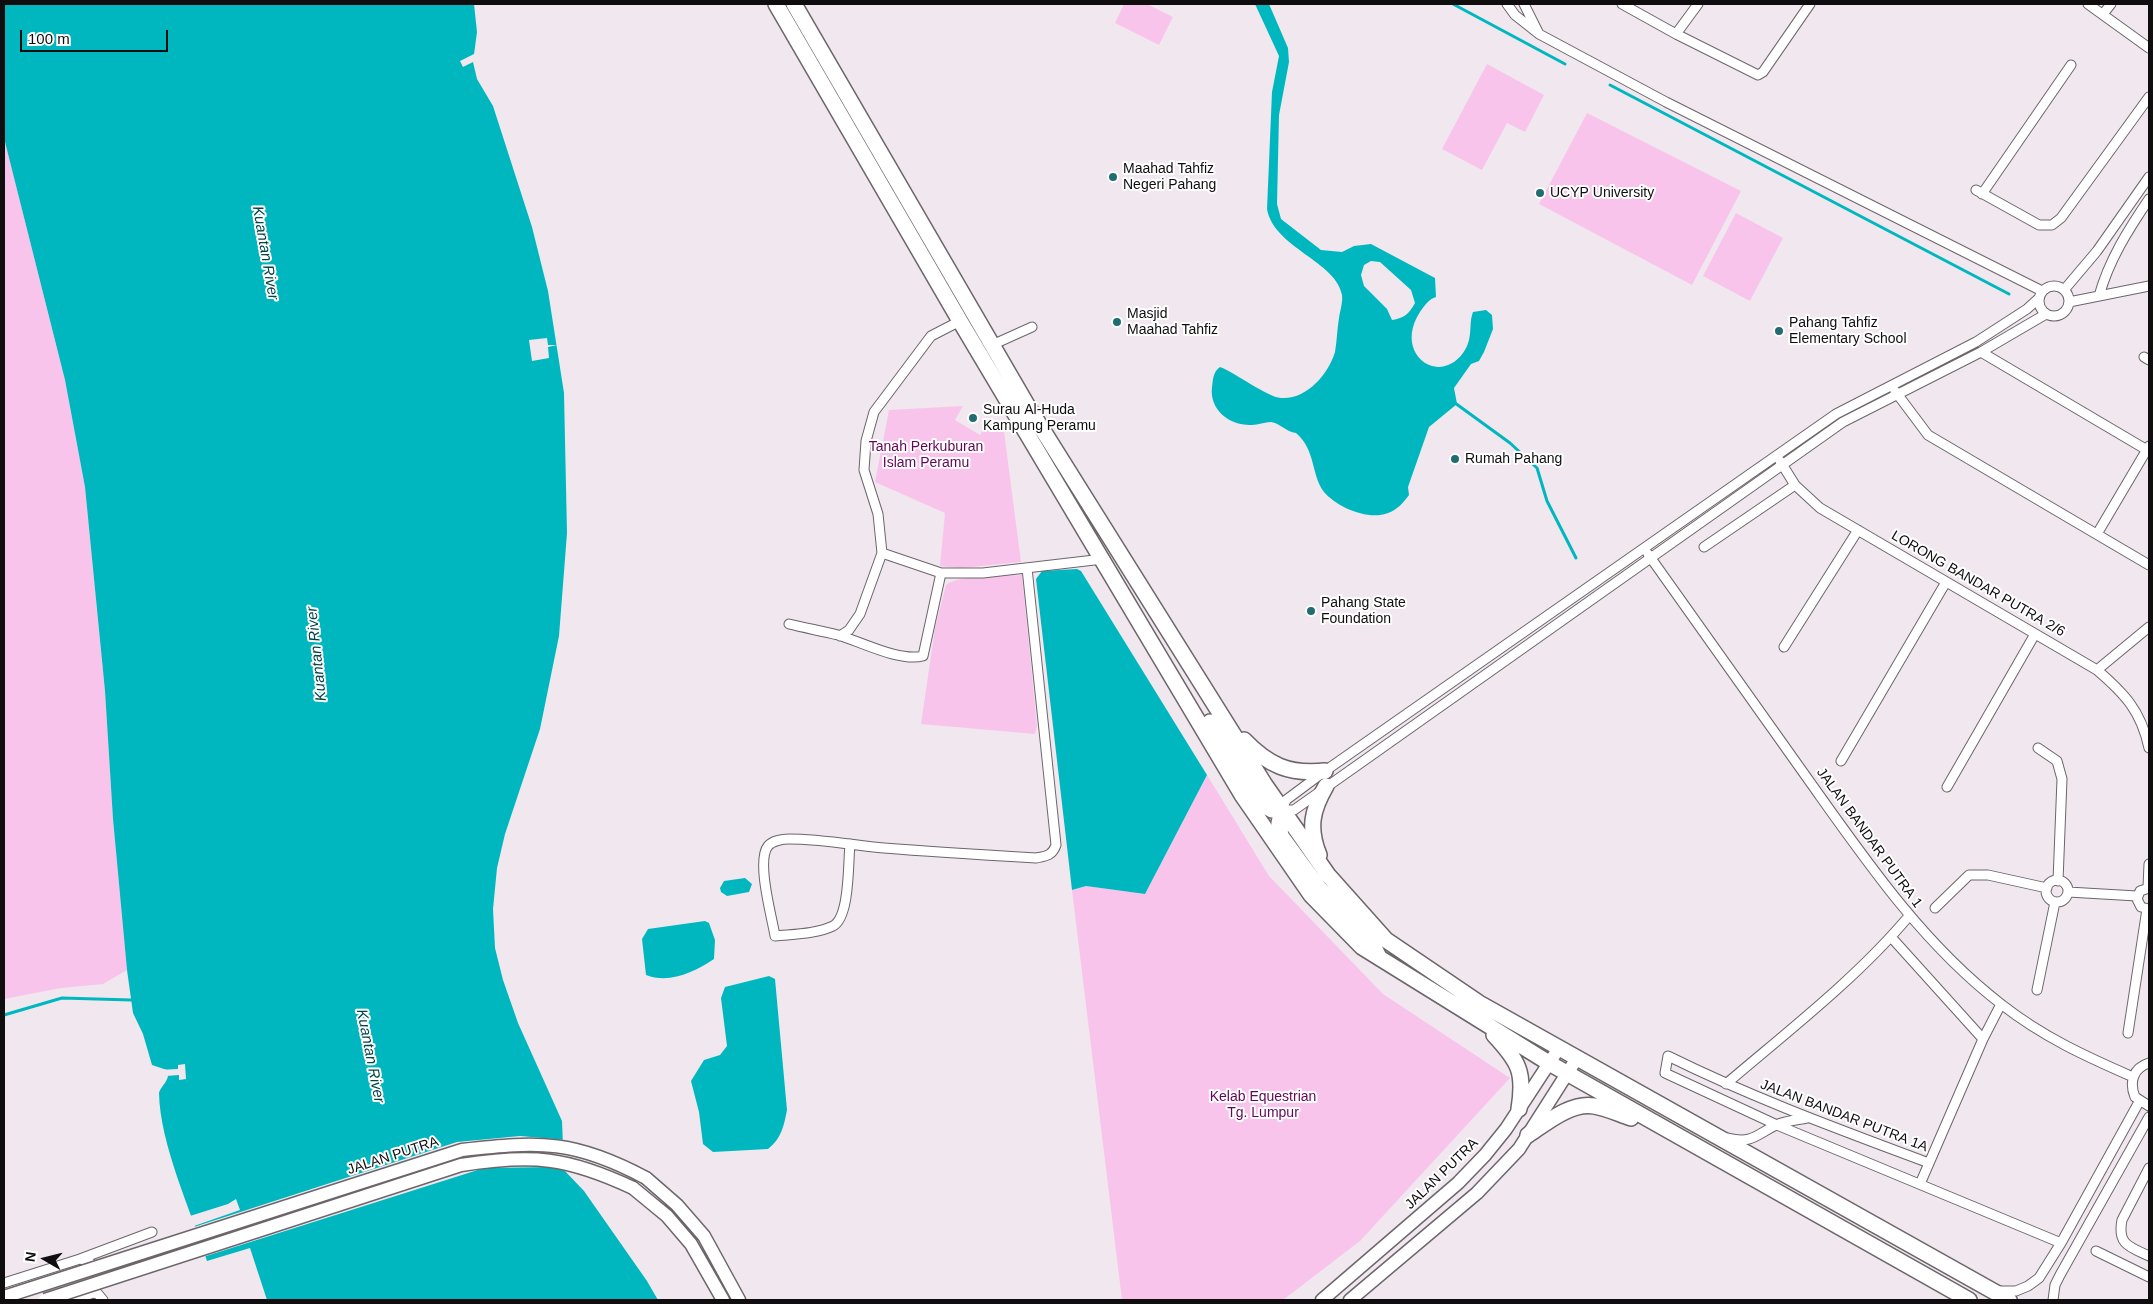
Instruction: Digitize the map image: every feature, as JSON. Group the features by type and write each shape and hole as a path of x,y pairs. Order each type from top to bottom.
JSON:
{"highway":[{"path":"776,4 960,321 1242,795 1311,895 1362,947 1549,1063 1969,1300"},
{"path":"794,4 1027,405 1222,717 1282,810 1328,875 1386,940 1478,1003 2009,1300"},
{"path":"1180,691 1196,701 1262,804 1272,810 1282,810"},
{"path":"1222,717 1260,756 1276,766 1310,773 1325,779 1315,804 1312,828 1317,849 1328,875"},
{"path":"1282,810 1279,823 1282,836 1319,888 1370,939 1378,957"},
{"path":"1476,1018 1510,1052 1519,1069 1523,1086 1519,1109"},
{"path":"1528,1135 1565,1112 1593,1105 1672,1133"}],"main road":[{"name":"JALAN PUTRA","path":"1322,1300 1458,1183 1486,1155 1559,1048"},
{"path":"1350,1300 1477,1193 1519,1149 1577,1058"},
{"name":"JALAN PUTRA","path":"4,1297 462,1150 520,1143 553,1144 584,1151 616,1162 646,1178 677,1205 704,1236 739,1300"},
{"path":"45,1300 461,1165 495,1160 556,1160 598,1171 633,1188 667,1216 691,1244 723,1300"}],"street":[{"path":"1507,4 1515,15 1539,34 1666,102 2041,294"},
{"path":"1524,4 1539,34"},
{"path":"1622,4 1676,34 1758,75 1763,72 1810,4"},
{"path":"1676,34 1698,4"},
{"path":"2088,4 2149,48"},
{"path":"2103,14 2111,4"},
{"path":"2071,65 1979,192 2040,226 2052,225 2061,218 2149,97"},
{"path":"2064,290 2097,251 2149,177"},
{"path":"2099,296 2105,275 2125,234 2149,199"},
{"path":"2064,290 2051,286 2027,309 1976,342 1891,384 1836,414 1325,779 1294,810 1282,810 1286,800 1325,779 1651,558 1844,422 1981,352 2046,314 2061,314 2065,312 2069,302 2064,290"},
{"path":"2069,302 2149,286"},
{"path":"2041,294 2040,308 2046,314"},
{"path":"840,636 849,630 860,614 882,553 878,514 864,470 866,440 871,422 879,404 923,345 938,331 960,321"},
{"path":"992,345 1032,327"},
{"path":"1981,352 2148,448 2097,534"},
{"path":"1891,384 1928,435 2149,564"},
{"name":"LORONG BANDAR PUTRA 2/6","path":"1776,456 1795,485 1820,508 2097,670 2119,689 2136,709 2149,748"},
{"path":"1704,547 1795,485"},
{"path":"1784,647 1858,530"},
{"name":"JALAN BANDAR PUTRA 1","path":"1645,550 1850,838 1909,916 1974,981 2001,1004 2065,1047 2133,1077"},
{"path":"882,553 941,573 984,573 1103,559"},
{"path":"850,844 845,905 841,919 834,925 815,931 775,936 763,872 764,856 768,846 787,839 1036,858 1048,856 1054,852 1056,845 1027,568"},
{"path":"789,624 840,636 904,656 915,658 923,656 941,573"},
{"path":"1841,762 1946,582"},
{"path":"2097,670 2149,627"},
{"path":"1947,787 2035,634"},
{"path":"2038,748 2057,761 2062,779 2058,881"},
{"path":"2128,1033 2148,909 2139,905 2137,896 2142,889 2149,887 2149,864"},
{"path":"1935,908 1970,875 1988,875 2047,888"},
{"path":"2047,888 2052,883 2058,881"},
{"path":"2055,902 2065,899 2068,892 2066,886 2058,881"},
{"path":"2047,888 2048,895 2055,902"},
{"path":"2068,892 2137,896"},
{"path":"2037,990 2055,902"},
{"name":"JALAN BANDAR PUTRA 1A","path":"1726,1084 1805,1017 1891,937 1909,916"},
{"path":"1891,937 1983,1039"},
{"name":"JALAN BANDAR PUTRA 1A","path":"1777,1125 1665,1073 1668,1056 1726,1084 1807,1118 1929,1163 1983,1039 2001,1004"},
{"path":"2149,1063 2141,1067 2133,1077 2132,1091 2140,1102 2149,1106"},
{"path":"1993,1291 2006,1292 2028,1286 2039,1278 2061,1243 2140,1102"},
{"path":"2053,1300 2055,1285 2060,1275 2149,1117"},
{"path":"1709,1133 1738,1140 1747,1140 1760,1136 1777,1125 1807,1118"},
{"path":"1777,1125 2061,1243"},
{"path":"1920,1184 1929,1163"},
{"path":"2149,1168 2122,1220 2120,1235 2128,1246 2149,1256"},
{"path":"4,1283 80,1260 111,1246 152,1232"},
{"path":"94,1265 111,1246"},
{"path":"2096,1252 2149,1277"},
{"path":"80,1260 94,1265"},
{"path":"94,1265 98,1279 94,1293"},
{"path":"74,1300 94,1293 98,1294 103,1300"}],"green space":[{"path":"1124,4 1147,4 1173,17 1159,45 1115,23"},
{"path":"1487,64 1544,95 1525,132 1507,123 1482,170 1442,149"},
{"path":"1587,113 1741,191 1692,285 1539,204"},
{"path":"4,138 65,380 85,487 105,691 113,819 127,970 103,984 61,988 4,999"},
{"path":"1736,213 1783,238 1750,301 1703,276"},
{"name":"Tanah Perkuburan Islam Peramu","path":"963,406 955,420 980,435 987,424 1003,424 1021,562 961,568 940,566 945,513 875,482 889,410"},
{"path":"1022,575 1037,726 1035,734 921,724 935,628 946,585 952,581 971,577"},
{"name":"Kelab Equestrian Tg. Lumpur","path":"1207,775 1269,876 1383,994 1510,1078 1360,1241 1283,1300 1122,1300 1072,890 1086,886 1145,894"}],"water":[{"name":"Kuantan River","path":"4,4 474,4 477,32 473,62 477,79 493,106 532,227 548,291 564,393 567,533 559,636 540,729 505,834 497,868 493,909 495,948 503,980 518,1023 562,1121 564,1170 584,1191 647,1281 658,1300 267,1300 250,1248 207,1261 170,1156 165,1134 159,1093 168,1077 168,1073 167,1070 152,1065 143,1034 133,1013 127,970 113,819 105,691 85,487 65,380 4,138"},
{"path":"1255,4 1269,4 1288,48 1289,62 1279,115 1277,204 1281,219 1321,250 1342,252 1354,246 1371,244 1435,278 1436,297 1429,301 1420,312 1413,327 1412,340 1415,352 1422,361 1431,366 1442,367 1453,363 1463,353 1470,337 1473,312 1486,310 1492,315 1493,329 1484,352 1479,361 1471,364 1454,388 1457,404 1429,427 1408,487 1409,495 1394,510 1380,515 1362,514 1353,511 1330,498 1320,485 1307,447 1296,433 1271,422 1252,425 1236,423 1223,415 1214,403 1212,395 1214,376 1220,367 1275,397 1290,398 1299,395 1315,384 1321,377 1332,361 1335,352 1342,301 1338,283 1318,263 1281,234 1272,222 1267,209 1272,92 1279,56","holes":["1371,261 1380,262 1411,290 1415,303 1403,317 1392,320 1387,309 1364,286 1361,275 1364,265"]},
{"path":"1077,569 1081,571 1207,775 1145,894 1086,886 1072,890 1036,579 1042,571"},
{"path":"745,878 752,884 749,892 727,896 721,892 720,888 724,881"},
{"path":"705,921 709,923 715,940 714,959 682,975 664,978 646,975 642,939 648,929"},
{"path":"769,976 775,979 787,1110 783,1127 776,1141 768,1149 713,1152 703,1144 699,1112 691,1081 704,1060 720,1055 727,1046 721,998 725,987"}],"pier":[{"path":"476,53 475,61 463,67 460,61"},
{"path":"547,338 548,345 557,345 548,347 549,358 532,361 529,340"},
{"path":"185,1064 186,1079 179,1080 179,1075 166,1076 165,1072 158,1070 178,1069 178,1065"},
{"path":"520,1136 566,1140 564,1158 569,1172 550,1167 484,1168 203,1257 194,1227 457,1142"},
{"path":"236,1199 240,1210 194,1226 190,1216 228,1204"}],"waterway":[{"path":"1453,4 1565,64"},
{"path":"1610,85 2009,294"},
{"path":"1455,403 1510,443 1537,468 1547,501 1576,558"},
{"path":"4,1015 62,998 131,1000"}],"place":[{"name":"Maahad Tahfiz Negeri Pahang","path":"1113,177"},
{"name":"UCYP University","path":"1540,193"},
{"name":"Masjid Maahad Tahfiz","path":"1117,322"},
{"name":"Pahang Tahfiz Elementary School","path":"1779,331"},
{"name":"Surau Al-Huda Kampung Peramu","path":"973,418"},
{"name":"Rumah Pahang","path":"1455,459"},
{"name":"Pahang State Foundation","path":"1311,611"}]}
